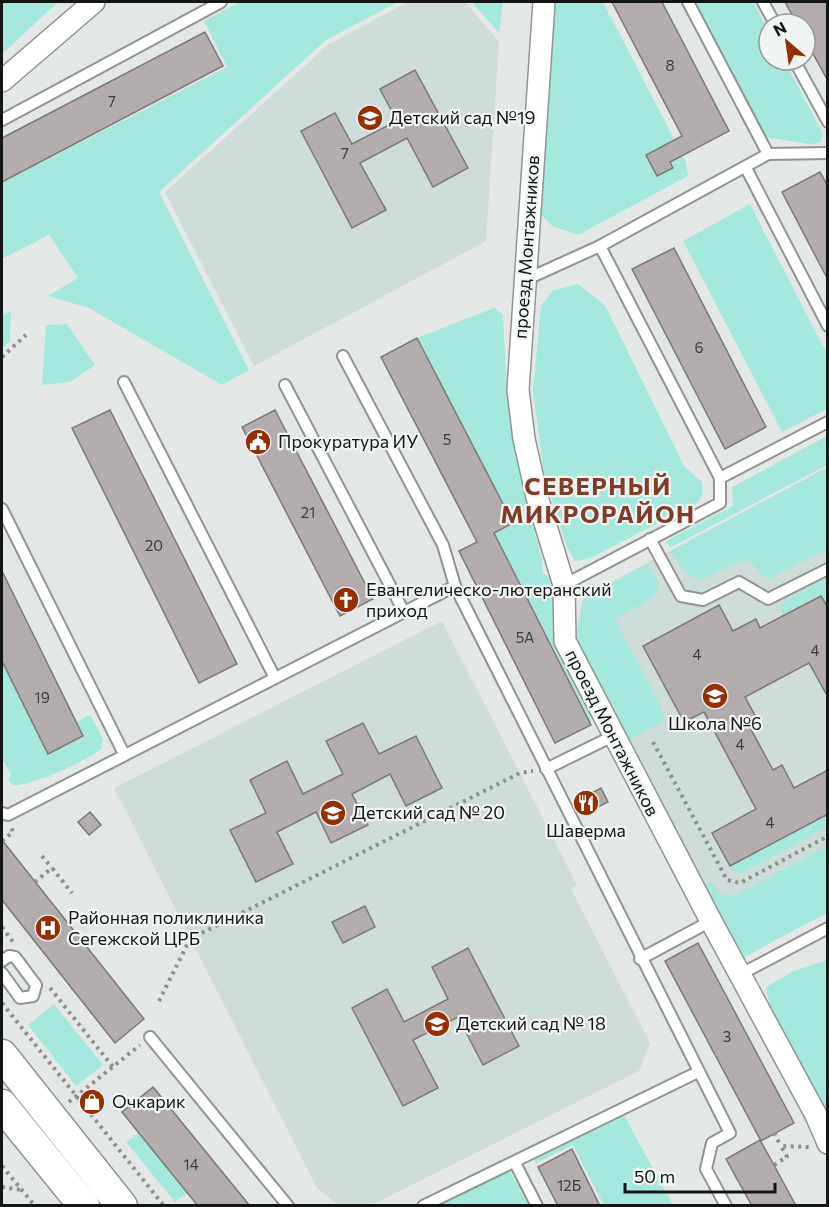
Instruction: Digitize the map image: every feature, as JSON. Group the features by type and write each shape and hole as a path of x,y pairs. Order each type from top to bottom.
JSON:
{"street":[{"path":"2,81 94,2"},
{"name":"проезд Монтажников","path":"544,2 518,390 537,498 564,585 565,641 739,975 816,1115 822,1145"},
{"path":"2,1055 122,1206"},
{"path":"2,1105 84,1206"}],"lane":[{"path":"2,120 221,2"},
{"path":"688,2 768,154"},
{"path":"801,72 828,122"},
{"path":"525,280 600,246 768,154 828,153"},
{"path":"746,168 828,326"},
{"path":"564,585 720,502 720,478 600,246"},
{"path":"343,356 443,545 455,586 640,959 730,1133 712,1143 706,1169 726,1206"},
{"path":"124,382 275,678"},
{"path":"285,385 404,612"},
{"path":"720,478 828,422"},
{"path":"2,509 124,754"},
{"path":"651,539 681,596 703,600 739,582 768,599 828,568"},
{"path":"2,813 8,815 455,586"},
{"path":"546,770 613,736"},
{"path":"640,959 711,921"},
{"path":"739,975 828,928"},
{"path":"2,961 9,956 15,957 36,985 33,996 20,998 6,987 2,974"},
{"path":"150,1037 288,1206"},
{"path":"423,1206 698,1072"},
{"path":"515,1163 537,1206"}],"path":[{"path":"2,357 26,335"},
{"path":"653,742 727,880 740,883 828,836"},
{"path":"159,1001 190,939 520,774 546,770"},
{"path":"42,856 72,893"},
{"path":"35,882 52,868"},
{"path":"2,927 16,946"},
{"path":"46,983 113,1067"},
{"path":"2,1002 164,1206"},
{"path":"66,1105 150,1037"},
{"path":"774,1133 787,1157 774,1165"},
{"path":"781,1146 822,1145"},
{"path":"2,1166 35,1206"},
{"path":"2,1187 22,1190"}],"shaded area":[{"name":"Детский сад №19","path":"408,2 465,2 499,42 486,241 254,366 165,192 329,44"},
{"name":"Школа №6","path":"827,467 827,905 739,953 574,641 583,597"},
{"path":"442,621 577,885 571,889 650,1043 639,1071 376,1203 339,1205 317,1188 114,788"}],"green space":[{"path":"2,2 58,2 2,54"},
{"path":"240,2 398,2 326,40 159,192 249,370 222,385 89,308 48,296 78,278 49,235 2,259 2,183 227,67 204,21"},
{"path":"472,2 503,2 499,33"},
{"path":"551,2 603,2 686,162 688,176 578,235 552,226 539,213"},
{"path":"695,2 753,2 758,12 757,72 790,72 823,134 820,143 808,144 765,137"},
{"path":"750,204 827,354 827,409 782,432 683,241"},
{"path":"578,284 605,305 684,466 702,482 703,494 697,503 588,559 575,561 566,545 544,473 533,391 541,306 553,290"},
{"path":"494,308 503,315 507,392 513,441 524,495 542,559 543,573 550,578 557,638 591,710 591,722 495,534 514,523 417,338"},
{"path":"11,311 10,341 2,348 2,316"},
{"path":"67,324 95,365 70,382 42,385 46,325"},
{"path":"827,436 827,465 670,548 666,541 733,506 732,487"},
{"path":"827,468 827,549 769,579 748,560 706,578 698,579 690,576 681,567 671,551"},
{"path":"648,564 658,583 658,594 615,619 662,709 664,720 628,741 575,641 584,598"},
{"path":"827,579 827,608 820,595 783,615 780,607 784,602"},
{"path":"2,661 47,754 83,737 76,722 90,715 103,739 101,749 58,772 32,782 13,785 8,780 11,774 2,759"},
{"path":"827,814 827,827 742,873 730,867"},
{"path":"827,846 827,913 744,957 736,958 698,888 711,881 721,894 734,896"},
{"path":"827,960 827,1118 783,1037 766,987 794,971"},
{"path":"54,1004 103,1065 76,1086 28,1025"},
{"path":"614,1115 625,1117 673,1205 604,1205 573,1145 536,1163 529,1151"},
{"path":"138,1133 187,1193 175,1202 126,1142"},
{"path":"504,1160 528,1205 423,1206"}],"building":[{"path":"612,2 662,2 729,131 670,162 673,168 657,176 646,155 682,136"},
{"path":"785,2 828,2 828,81 817,61 817,12 790,12"},
{"path":"205,32 223,66 2,182 2,138"},
{"path":"415,70 468,168 433,187 407,138 360,163 386,210 352,228 301,131 335,113 352,144 397,121 380,89"},
{"path":"820,172 828,186 828,280 782,192"},
{"path":"674,248 766,427 725,449 632,269"},
{"path":"417,338 513,523 494,533 591,725 555,743 459,551 477,542 381,357"},
{"path":"110,410 237,664 199,683 72,428"},
{"path":"275,410 373,599 340,616 242,427"},
{"path":"2,571 83,736 48,754 2,661"},
{"path":"821,596 828,608 828,697 809,663 745,697 757,719 748,724 773,770 782,765 794,788 828,770 828,814 730,866 712,833 756,809 704,712 684,722 643,646 719,605 733,631 756,619 760,628"},
{"path":"363,723 379,754 416,736 442,788 406,806 390,774 352,794 368,825 331,843 316,812 277,832 293,864 256,882 230,830 266,813 250,780 287,761 303,794 343,774 326,741"},
{"path":"601,788 608,802 586,813 579,800"},
{"path":"90,812 101,825 89,835 78,822"},
{"name":"Районная поликлиника Сегежской ЦРБ","path":"2,840 144,1019 115,1043 2,900"},
{"path":"365,906 375,927 343,943 332,922"},
{"path":"698,943 794,1123 761,1141 665,961"},
{"path":"468,948 519,1046 483,1065 458,1017 413,1040 438,1088 403,1106 352,1008 387,989 404,1022 448,999 432,967"},
{"path":"153,1087 250,1206 198,1206 122,1112"},
{"path":"760,1140 796,1206 752,1206 726,1159"},
{"path":"572,1149 600,1206 558,1206 538,1167"}],"place":[{"name":"Детский сад №19","path":"370,118"},
{"name":"Прокуратура ИУ","path":"258,442"},
{"name":"Евангелическо-лютеранский приход","path":"346,600"},
{"name":"Школа №6","path":"715,696"},
{"name":"Шаверма","path":"586,803"},
{"name":"Детский сад № 20","path":"333,813"},
{"name":"Районная поликлиника Сегежской ЦРБ","path":"48,928"},
{"name":"Детский сад № 18","path":"437,1024"},
{"name":"Очкарик","path":"92,1102"}],"district":[{"name":"СЕВЕРНЫЙ МИКРОРАЙОН","path":"598,501"}]}
